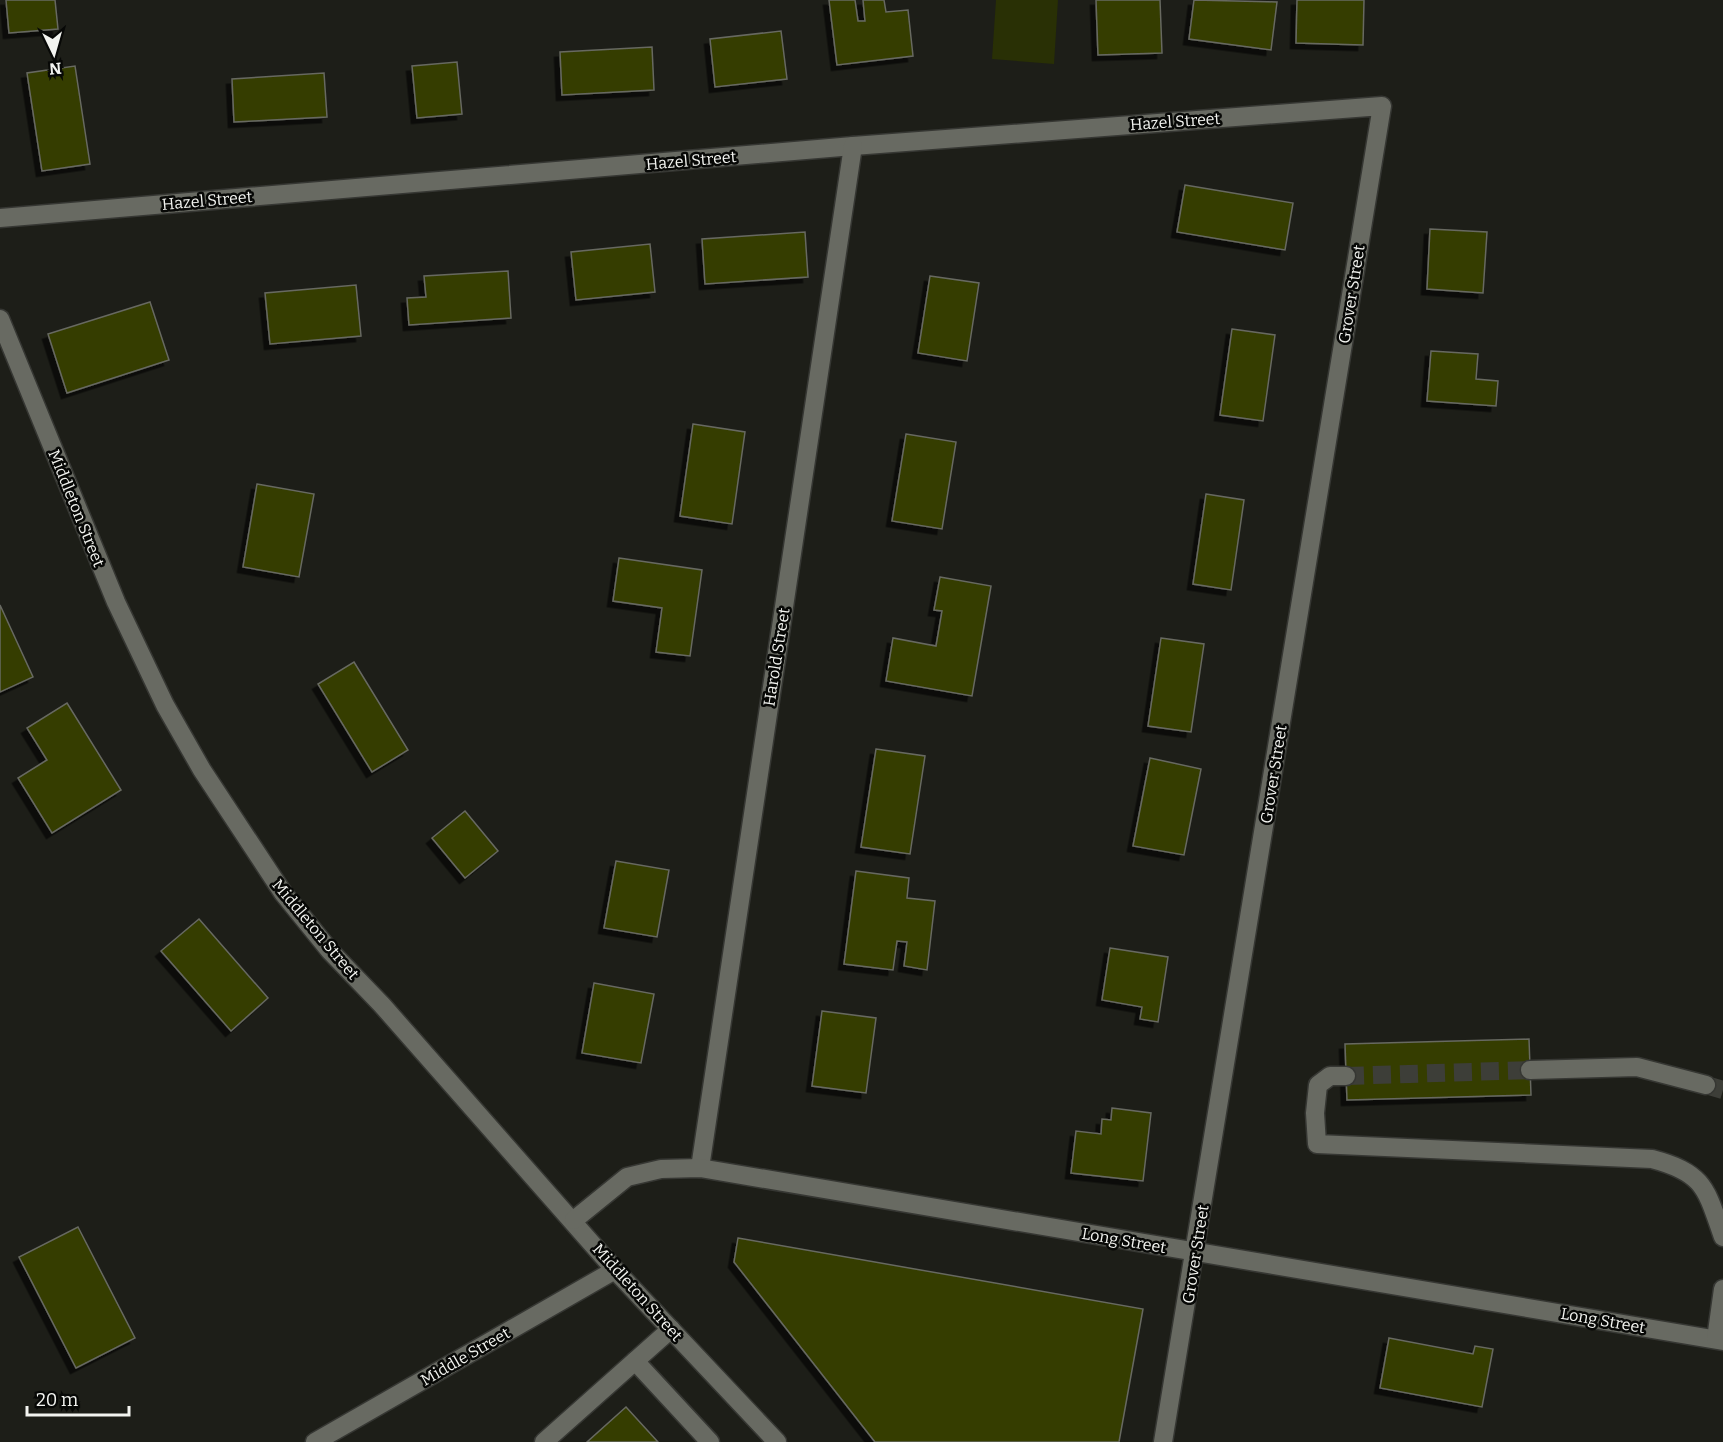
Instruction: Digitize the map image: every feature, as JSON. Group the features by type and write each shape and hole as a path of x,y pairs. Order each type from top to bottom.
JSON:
{"street":[{"name":"Hazel Street","path":"0,218 853,146 1382,106"},
{"name":"Grover Street","path":"1163,1442 1196,1252 1382,106"},
{"name":"Harold Street","path":"700,1168 853,146"},
{"name":"Middleton Street","path":"0,319 5,346 116,602 165,705 202,770 283,893 330,951 382,1005 574,1220 615,1270 777,1442"},
{"path":"1530,1070 1637,1067 1706,1085"},
{"path":"1346,1076 1330,1076 1318,1085 1315,1113 1317,1144 1652,1159 1680,1167 1704,1187 1723,1237"},
{"name":"Long Street","path":"574,1220 627,1177 661,1169 700,1168 1720,1340"},
{"name":"Middle Street","path":"315,1442 615,1270"},
{"path":"1720,1340 1723,1289"},
{"path":"544,1442 671,1329"},
{"path":"635,1360 710,1442"}],"green space":[{"path":"996,0 1058,0 1054,64 992,59"}],"building":[{"path":"6,0 55,0 58,29 9,33"},
{"path":"829,0 855,0 858,21 865,21 863,0 884,0 886,12 908,10 913,56 837,65"},
{"path":"1096,0 1160,0 1162,53 1098,55"},
{"path":"1194,0 1277,2 1271,50 1189,39"},
{"path":"1297,0 1364,0 1363,45 1296,43"},
{"path":"781,31 787,79 715,87 710,39"},
{"path":"652,47 654,90 562,95 560,52"},
{"path":"457,62 462,114 417,118 412,66"},
{"path":"75,66 90,164 42,171 27,73"},
{"path":"324,73 327,117 234,122 232,79"},
{"path":"1185,185 1293,203 1285,250 1177,232"},
{"path":"1430,229 1487,232 1483,293 1427,289"},
{"path":"805,232 808,277 705,284 702,239"},
{"path":"650,244 655,292 576,300 571,252"},
{"path":"508,271 511,318 409,325 407,298 426,297 424,276"},
{"path":"930,276 979,283 967,361 918,353"},
{"path":"356,285 361,336 270,344 265,293"},
{"path":"150,302 169,360 67,393 48,334"},
{"path":"1232,329 1275,335 1263,421 1220,415"},
{"path":"1431,351 1478,354 1476,379 1498,381 1496,406 1427,401"},
{"path":"693,424 745,432 732,524 680,516"},
{"path":"906,434 956,442 942,529 892,521"},
{"path":"257,484 314,494 299,577 243,567"},
{"path":"1206,494 1244,500 1231,590 1193,584"},
{"path":"619,558 702,570 690,656 656,652 662,608 613,601"},
{"path":"940,577 991,586 972,696 886,681 893,638 936,646 942,611 934,610"},
{"path":"0,605 33,677 0,692"},
{"path":"1161,638 1204,644 1191,732 1148,726"},
{"path":"354,662 408,750 372,772 318,684"},
{"path":"67,703 121,790 52,833 18,778 47,760 27,728"},
{"path":"876,749 925,756 910,854 861,847"},
{"path":"1150,758 1201,769 1184,855 1133,846"},
{"path":"465,811 498,851 465,878 432,838"},
{"path":"616,861 669,870 657,937 604,928"},
{"path":"856,871 909,878 907,898 935,901 927,970 904,966 907,942 897,941 893,970 844,964"},
{"path":"199,919 268,998 231,1031 161,951"},
{"path":"1110,948 1168,957 1158,1022 1140,1019 1142,1007 1102,1000"},
{"path":"594,983 654,994 641,1063 582,1053"},
{"path":"822,1011 876,1018 866,1093 812,1086"},
{"path":"1529,1039 1531,1095 1347,1100 1345,1044"},
{"path":"1112,1108 1151,1113 1143,1181 1071,1173 1076,1131 1101,1134 1102,1119 1111,1120"},
{"path":"78,1227 135,1338 76,1368 19,1257"},
{"path":"738,1238 1143,1309 1119,1442 875,1442 734,1262"},
{"path":"1389,1338 1473,1354 1475,1346 1493,1349 1482,1407 1380,1388"},
{"path":"626,1407 658,1442 587,1442"}],"tunnel":[{"path":"1346,1076 1530,1070"},
{"path":"1706,1085 1723,1090"}]}
